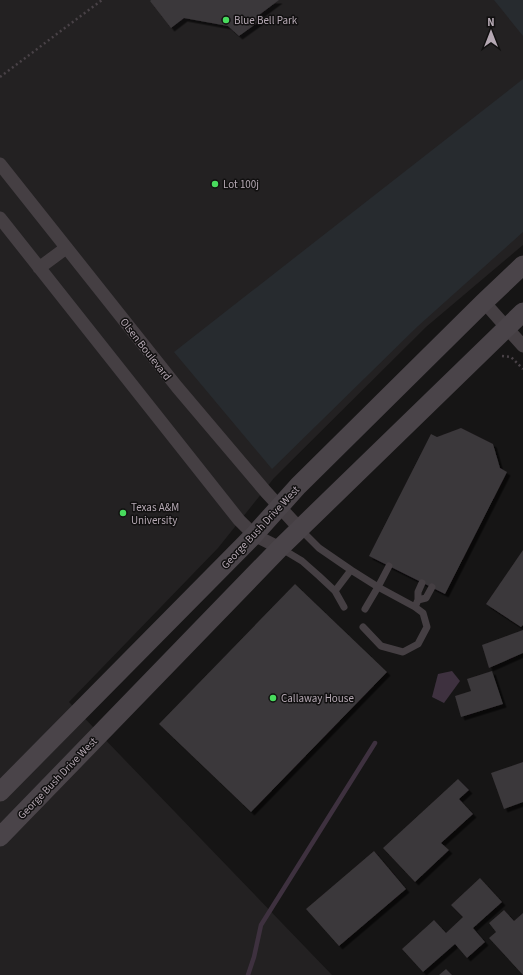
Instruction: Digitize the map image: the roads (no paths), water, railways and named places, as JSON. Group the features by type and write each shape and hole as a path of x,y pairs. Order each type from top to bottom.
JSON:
{"main road":[{"name":"George Bush Drive West","path":"0,792 254,535 298,486 523,265"},
{"name":"George Bush Drive West","path":"0,837 280,548 523,312"}],"street":[{"name":"Olsen Boulevard","path":"0,164 174,384 278,507 300,528"},
{"path":"0,218 239,520 254,535 280,548"},
{"path":"39,268 66,248"},
{"path":"484,302 523,346"}],"lane":[{"path":"300,528 319,548 351,570 378,587 417,603"},
{"path":"280,548 302,561 335,591 344,607"},
{"path":"365,609 389,566"},
{"path":"335,591 351,570"},
{"path":"363,627 381,646 402,652 418,644 427,627 423,613 417,603 418,592 422,583"},
{"path":"417,603 426,598 432,587"}],"waterway":[{"path":"248,975 254,957 261,925 375,743"}],"place":[{"name":"Blue Bell Park","path":"226,20"},
{"name":"Lot 100j","path":"215,184"},
{"name":"Texas A&M University","path":"123,513"},
{"name":"Callaway House","path":"273,698"}]}
